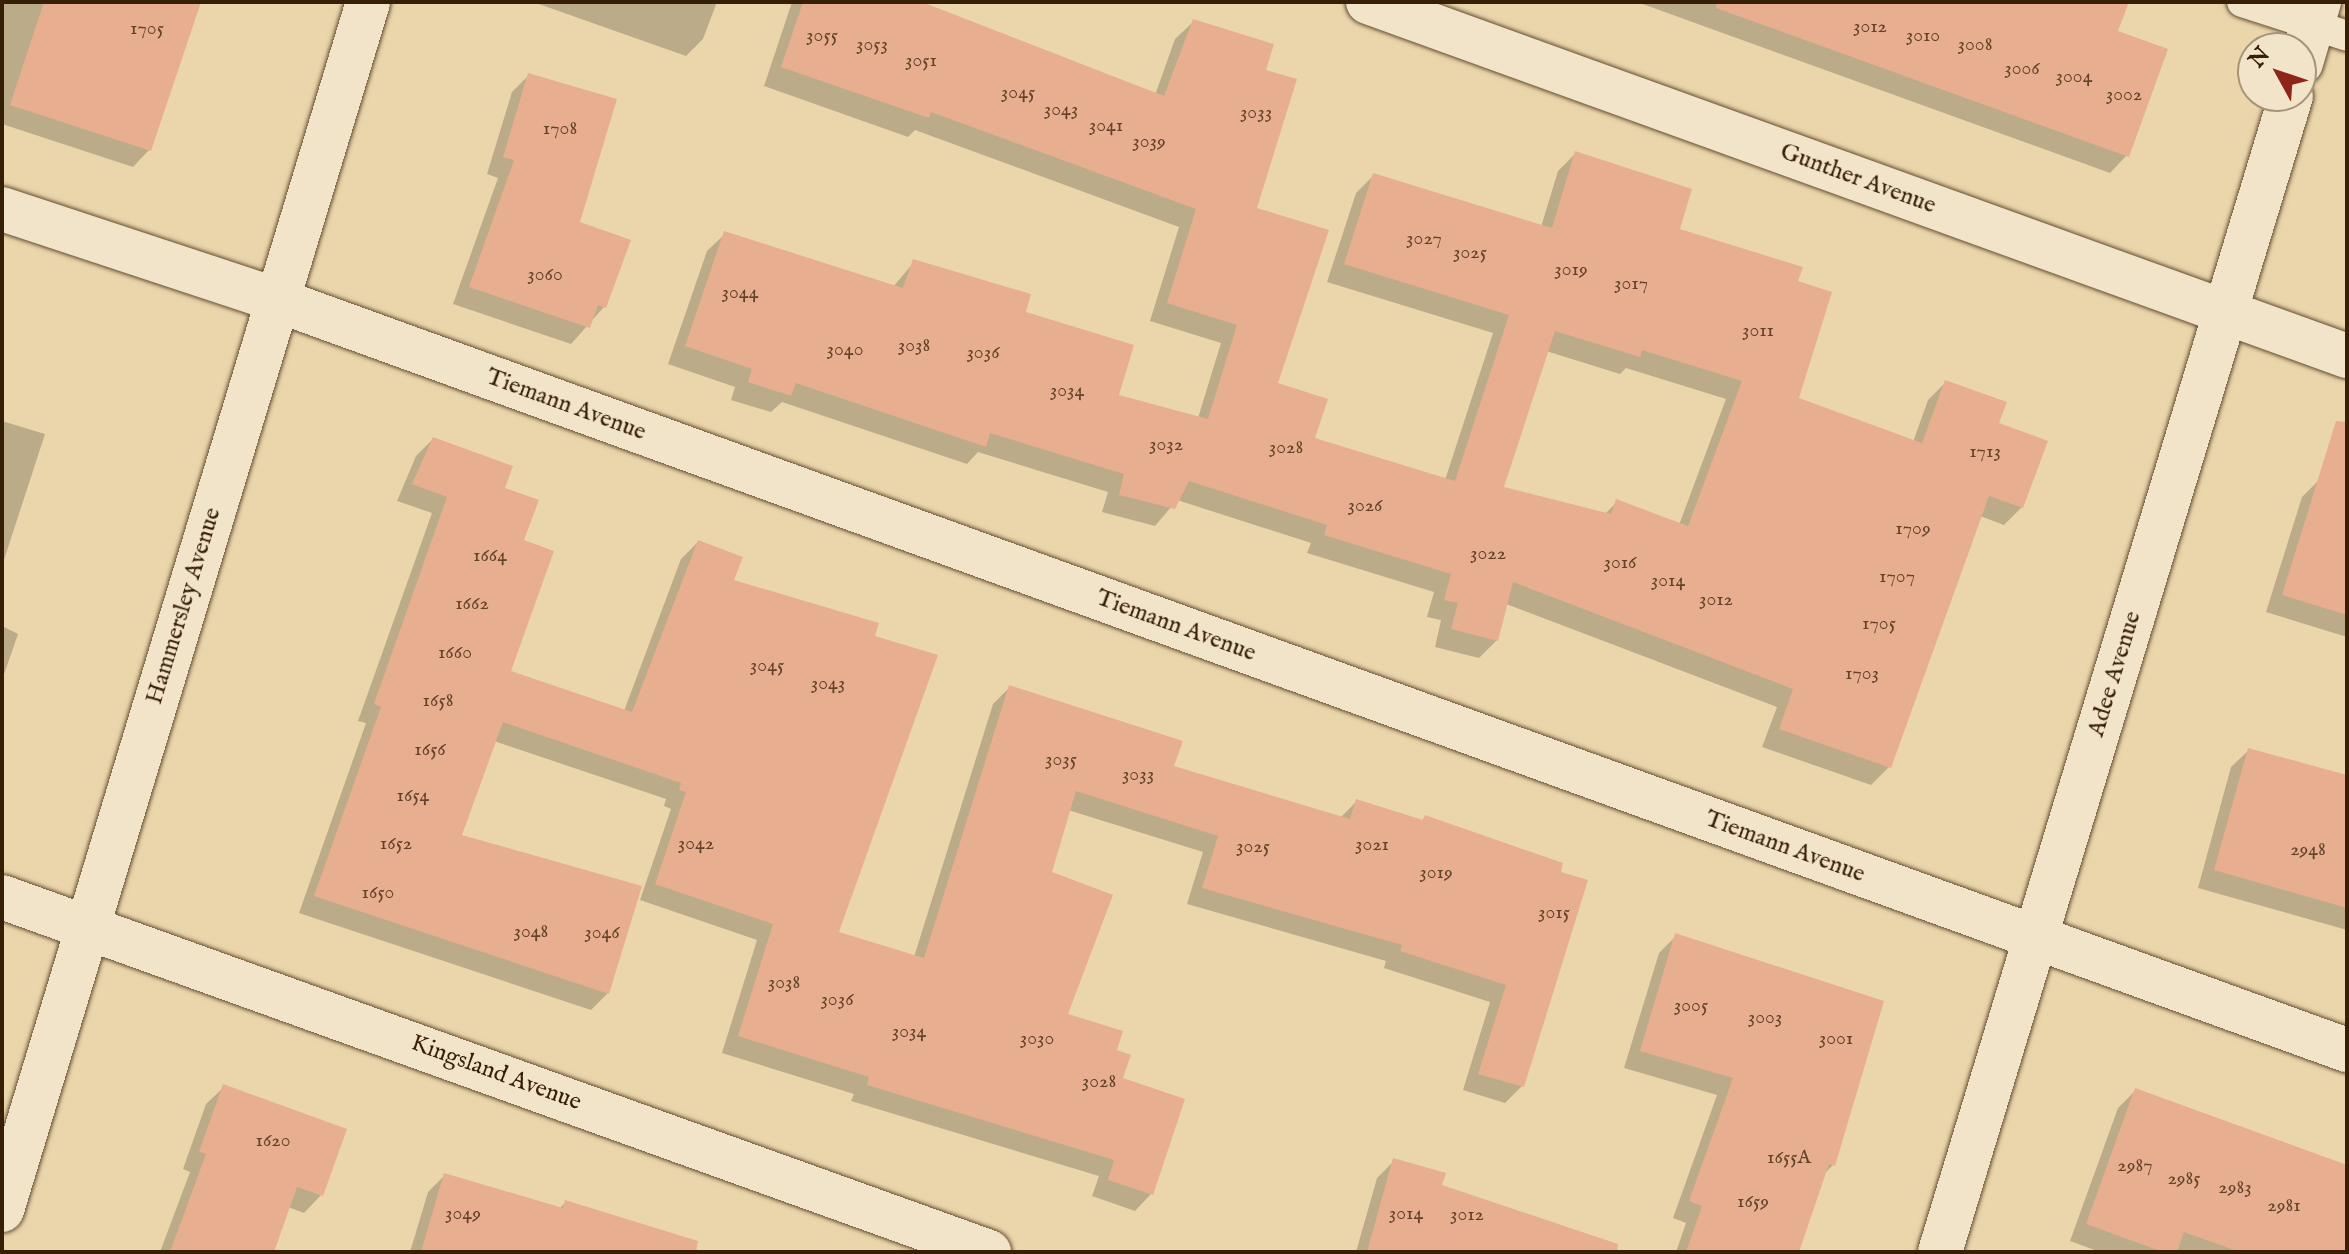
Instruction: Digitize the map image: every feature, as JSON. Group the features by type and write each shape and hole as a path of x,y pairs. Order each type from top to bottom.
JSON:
{"street":[{"name":"Hammersley Avenue","path":"2,1210 368,2"},
{"name":"Gunther Avenue","path":"1368,2 2347,356"},
{"name":"Adee Avenue","path":"1940,1252 2286,112"},
{"name":"Tiemann Avenue","path":"2,209 277,300 2347,1050"},
{"name":"Kingsland Avenue","path":"2,897 989,1252"}],"lane":[{"path":"2242,2 2320,32"}],"building":[{"path":"44,2 201,2 151,151 10,105"},
{"path":"803,2 922,2 1164,96 1193,19 1274,44 1266,70 1297,79 1257,208 1329,230 1278,383 1328,399 1315,438 1455,481 1509,315 1344,264 1373,173 1552,228 1575,151 1692,189 1680,229 1803,267 1798,281 1832,292 1799,398 1922,443 1945,380 2007,402 1999,423 2048,441 2023,508 1989,496 1891,768 1779,729 1793,689 1513,582 1498,641 1451,629 1458,603 1444,600 1451,574 1324,535 1327,525 1189,481 1175,509 1119,495 1124,474 990,433 986,447 796,383 791,396 748,382 752,369 685,346 724,231 903,288 913,259 1031,294 1026,312 1134,345 1119,395 1208,419 1237,325 1167,303 1196,209 931,112 929,118 781,67","holes":["1555,331 1640,357 1642,350 1742,381 1688,526 1616,499 1611,514 1504,487"]},
{"path":"1717,2 2129,2 2118,31 2168,49 2129,157 1716,8"},
{"path":"528,73 617,99 580,222 631,240 606,308 598,305 590,328 469,287 514,160 503,157"},
{"path":"2336,421 2347,422 2347,615 2282,595"},
{"path":"433,437 513,466 505,488 539,500 524,540 554,551 511,671 632,712 698,540 743,557 734,580 879,623 875,636 938,655 839,932 924,958 1009,685 1183,741 1174,766 1350,819 1356,799 1423,820 1425,815 1563,863 1561,872 1588,880 1524,1087 1478,1074 1506,985 1400,951 1402,945 1202,888 1218,836 1076,791 1052,872 1113,895 1068,1014 1123,1031 1117,1050 1131,1055 1123,1078 1185,1099 1153,1195 1108,1180 1114,1160 867,1085 869,1077 738,1036 773,924 655,884 686,792 679,790 681,783 503,722 462,835 642,886 609,994 314,896 381,707 374,704 447,497 412,484"},
{"path":"2248,748 2347,775 2347,908 2214,870"},
{"path":"1675,933 1884,1001 1835,1166 1829,1164 1799,1252 1686,1252 1702,1206 1689,1201 1733,1078 1640,1051"},
{"path":"223,1084 347,1129 323,1196 297,1187 274,1252 170,1252 206,1154 199,1152"},
{"path":"2135,1088 2347,1165 2347,1252 2240,1252 2184,1232 2177,1252 2163,1252 2086,1224"},
{"path":"1393,1158 1446,1173 1442,1185 1618,1244 1617,1252 1367,1252"},
{"path":"444,1173 563,1208 565,1200 698,1241 696,1252 421,1252"}]}
